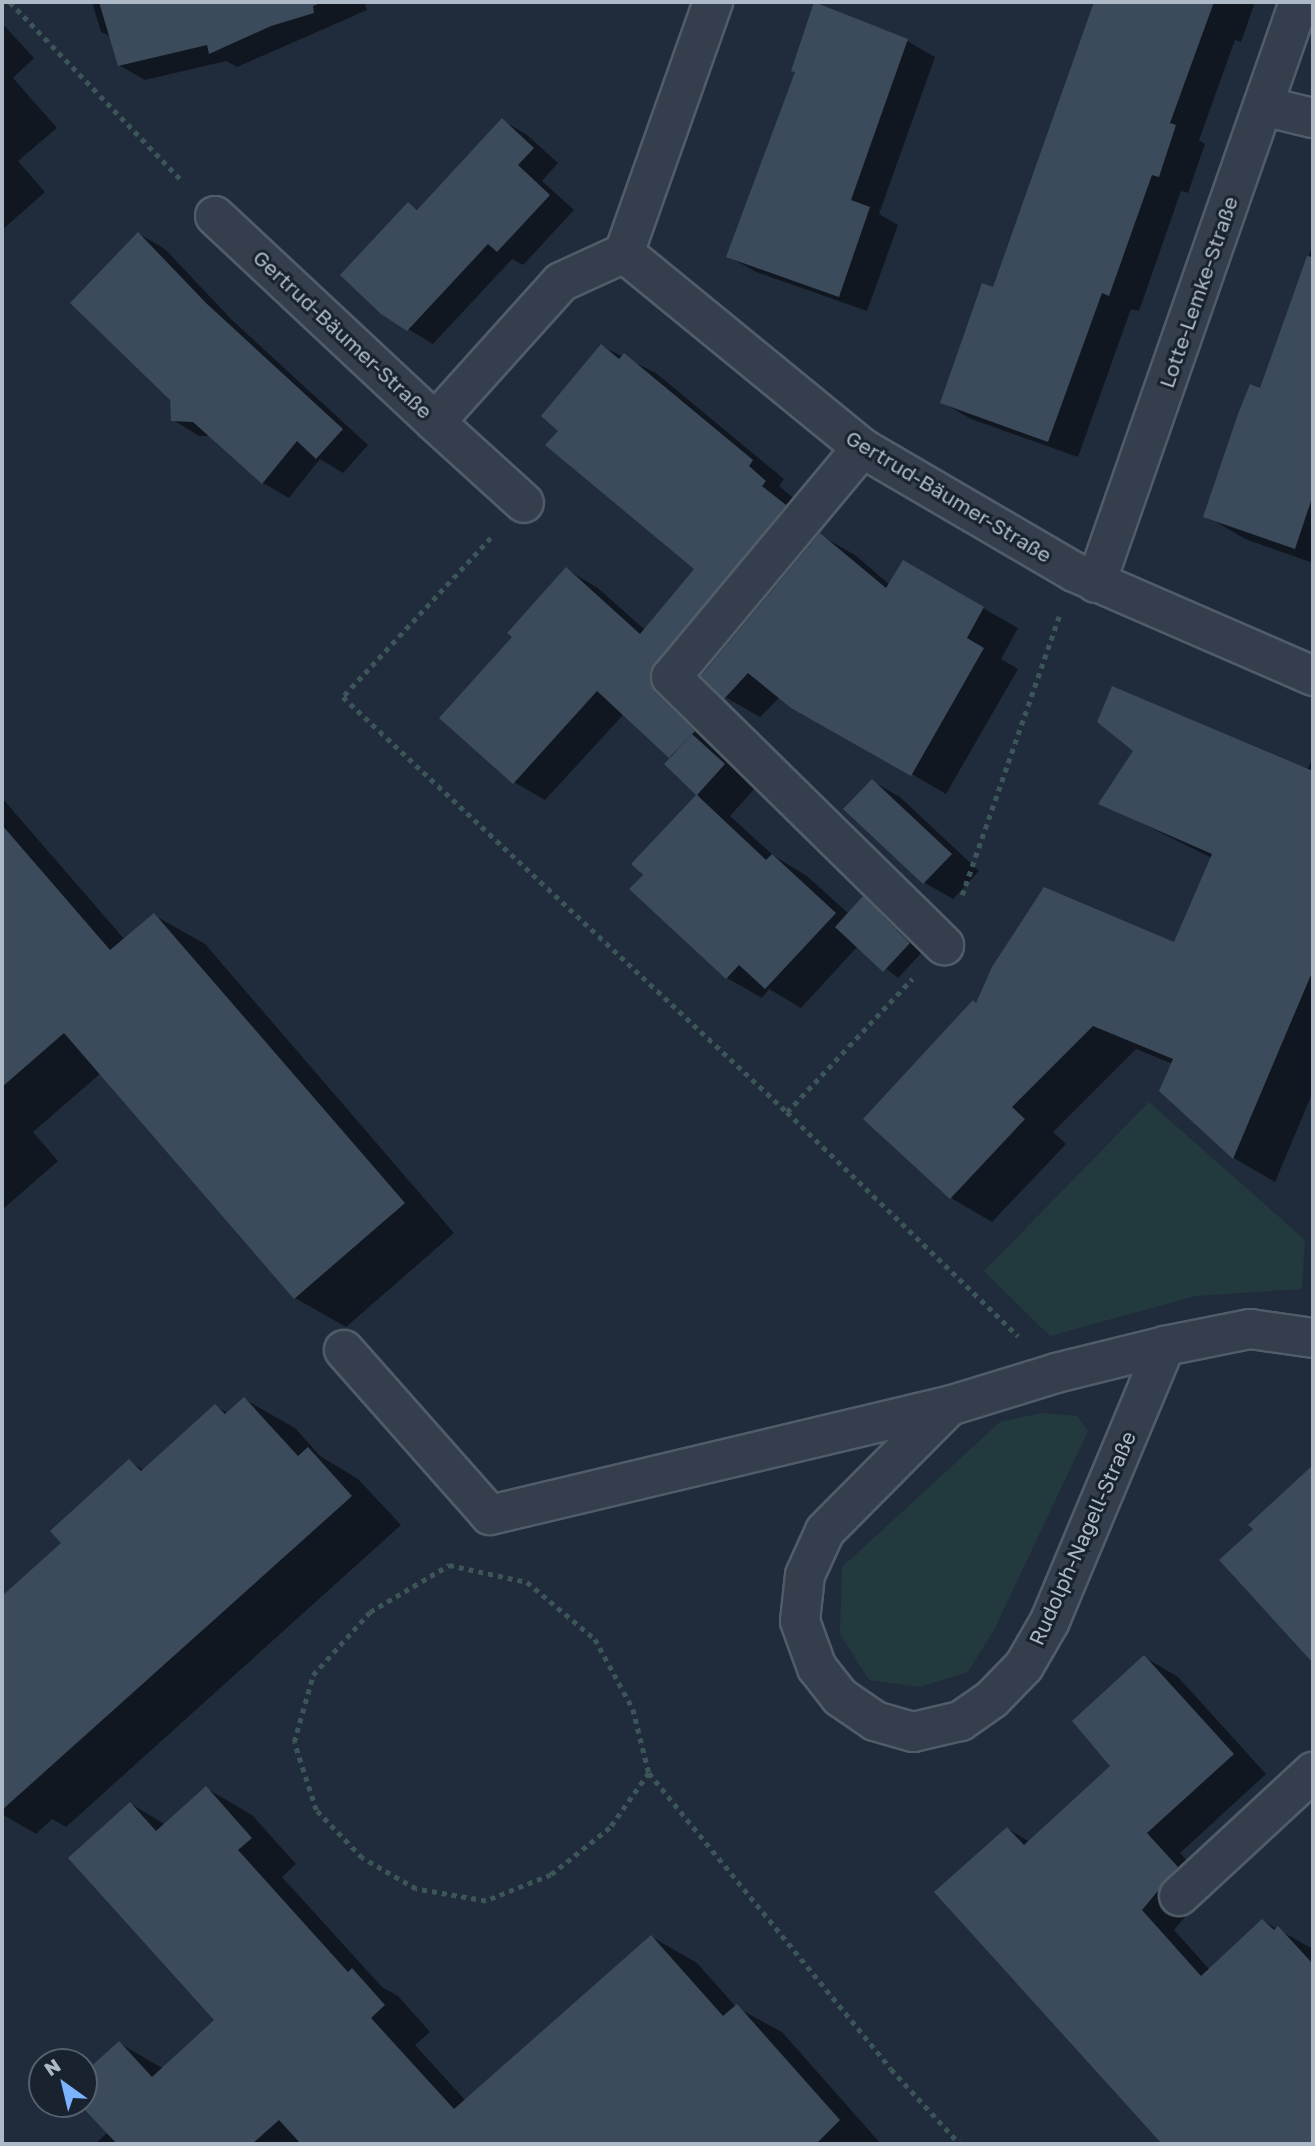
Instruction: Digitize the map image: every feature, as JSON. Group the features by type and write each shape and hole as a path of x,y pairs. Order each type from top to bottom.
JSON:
{"street":[{"path":"624,253 713,2"},
{"name":"Lotte-Lemke-Straße","path":"1085,577 1300,2"},
{"path":"1263,106 1313,118"},
{"name":"Gertrud-Bäumer-Straße","path":"215,216 435,422 561,282 624,253 862,449 1085,577 1313,676"},
{"path":"435,422 524,503"},
{"path":"862,449 671,677 944,945"},
{"name":"Rudolph-Nagell-Straße","path":"344,1350 490,1515 949,1406 1056,1373 1165,1346 1250,1329 1313,1338"},
{"name":"Rudolph-Nagell-Straße","path":"949,1406 825,1531 805,1575 800,1621 817,1668 840,1697 876,1721 913,1732 960,1721 992,1699 1024,1666 1050,1621 1165,1346"},
{"path":"1179,1896 1313,1772"}],"path":[{"path":"10,2 215,216"},
{"path":"524,503 343,697 788,1112 1056,1373"},
{"path":"788,1112 944,945 1085,577"},
{"path":"649,1773 610,1828 551,1875 486,1901 416,1889 362,1858 316,1810 294,1742 313,1675 370,1612 449,1564 527,1583 595,1639 633,1709 649,1773 891,2069 960,2144"}],"green space":[{"path":"1149,1102 1305,1240 1302,1289 1195,1296 1050,1336 984,1271"},
{"path":"1042,1413 1077,1416 1088,1431 994,1630 968,1672 919,1687 869,1680 840,1634 842,1567 1000,1422"}],"building":[{"path":"99,2 323,2 313,6 314,13 271,26 209,54 207,45 118,66"},
{"path":"814,2 908,39 851,200 870,207 839,297 726,257 795,72 791,71"},
{"path":"1094,2 1214,2 1170,123 1176,125 1159,177 1152,175 1109,296 1102,293 1048,442 940,403 982,283 993,287"},
{"path":"502,118 534,148 518,165 550,195 497,252 488,244 407,331 381,314 340,275 408,202 417,210"},
{"path":"138,232 206,303 343,429 316,459 297,441 262,484 193,422 171,421 170,400 70,303"},
{"path":"1307,256 1313,257 1313,495 1295,549 1203,517 1238,414 1250,384 1260,388"},
{"path":"601,344 619,359 624,353 753,460 749,466 766,481 762,486 786,505 650,672 655,692 695,731 669,758 597,691 513,784 439,718 512,637 507,633 566,567 640,634 694,569 545,445 558,431 541,416"},
{"path":"820,533 886,588 903,560 984,607 967,638 984,648 911,776 791,708 748,673 724,699 701,676"},
{"path":"1112,686 1313,771 1313,970 1233,1159 1159,1091 1173,1059 1093,1026 1012,1107 1025,1119 950,1199 863,1119 973,1000 976,1003 992,967 1044,887 1174,942 1212,854 1098,804 1133,751 1097,722"},
{"path":"692,734 725,764 697,795 766,860 772,854 836,913 765,989 739,965 726,979 629,889 643,875 631,864 696,795 664,764"},
{"path":"872,779 952,854 923,884 843,809"},
{"path":"2,825 110,950 154,913 405,1203 294,1299 64,1033 2,1087"},
{"path":"863,896 910,943 883,972 835,927"},
{"path":"244,1397 298,1456 308,1447 352,1496 2,1810 2,1596 61,1543 50,1531 129,1459 141,1471 215,1404 225,1414"},
{"path":"1313,1465 1313,1663 1219,1560 1253,1529 1248,1525"},
{"path":"1144,1655 1234,1754 1147,1833 1178,1867 1142,1910 1201,1976 1262,1919 1274,1930 1278,1926 1313,1964 1313,2144 1162,2144 934,1892 1007,1827 1024,1845 1110,1766 1072,1721"},
{"path":"206,1786 252,1838 238,1850 348,1972 352,1968 385,2005 371,2018 454,2109 651,1935 723,2016 737,2004 840,2120 816,2144 301,2144 279,2120 252,2144 117,2144 92,2118 98,2118 98,2060 119,2041 152,2077 214,2020 68,1858 130,1802 156,1831"}]}
